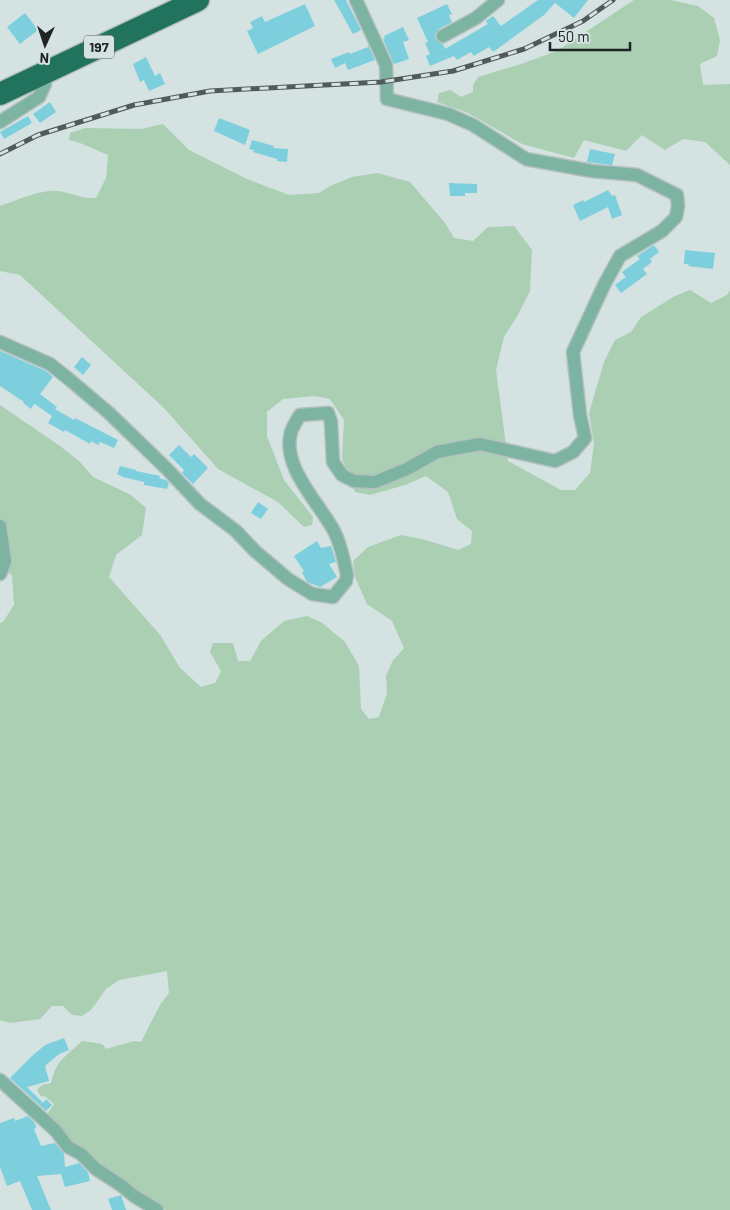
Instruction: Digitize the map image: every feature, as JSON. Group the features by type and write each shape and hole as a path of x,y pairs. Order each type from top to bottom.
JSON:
{"highway":[{"name":"197","path":"0,94 198,0"}],"street":[{"path":"0,342 50,364 108,413 200,504 236,531 255,551 288,579 312,594 333,597 346,581 347,575 335,532 306,490 295,469 290,447 291,432 300,415 328,413 331,422 334,462 342,475 354,481 375,482 407,469 437,452 480,444 555,461 573,452 585,438 580,415 573,352 604,285 620,256 662,231 676,217 678,206 676,195 637,176 592,171 526,159 473,125 448,114 387,100 386,65 356,0"},
{"path":"443,36 476,18 498,0"},
{"path":"0,122 39,97 45,84 43,74"},
{"path":"0,526 5,561 0,574"},
{"path":"0,1080 56,1131 68,1147 81,1154 96,1169 142,1202 157,1210"}],"green space":[{"path":"634,0 670,0 698,6 714,18 720,40 717,56 700,64 703,85 730,84 730,165 705,142 683,139 665,150 642,135 626,151 584,140 574,158 522,144 468,113 437,102 439,93 450,90 461,97 473,92 473,85 478,77 557,51"},
{"path":"163,124 189,150 247,179 289,195 319,193 352,177 378,173 410,182 445,223 454,238 473,241 488,227 514,226 532,250 530,291 504,337 496,370 508,461 561,490 575,490 590,473 594,444 589,413 604,362 615,340 631,332 641,317 675,296 690,290 711,303 727,295 730,290 730,1210 166,1210 106,1173 46,1116 54,1104 46,1097 41,1096 37,1090 42,1085 51,1083 56,1068 63,1059 82,1041 102,1044 106,1049 134,1041 141,1042 160,1005 169,993 167,971 119,980 106,989 91,1010 82,1016 72,1015 63,1006 52,1006 40,1019 10,1023 0,1020 0,623 3,622 14,605 12,575 0,567 0,405 60,446 79,461 93,477 131,495 146,508 142,535 116,555 109,577 161,636 180,668 201,687 215,683 221,671 210,652 213,643 233,643 238,661 250,661 261,641 284,621 307,616 321,622 345,642 359,666 361,709 369,719 379,717 387,693 386,676 392,662 404,648 392,621 367,604 355,577 353,561 368,547 401,535 426,540 458,550 471,544 472,531 457,519 448,492 426,476 405,485 370,495 355,492 342,459 344,420 330,399 314,396 283,399 267,412 267,436 284,480 313,517 312,525 304,527 278,502 218,469 164,408 20,275 0,271 0,206 29,196 52,191 86,198 96,198 106,178 108,155 69,140 70,133 85,128 141,129"}],"building":[{"path":"334,0 346,0 361,30 353,34"},
{"path":"538,0 588,0 574,18 555,3 544,15 493,52 489,47 474,56 471,52 457,60 454,56 430,66 426,56 430,54 425,43 428,42 417,18 447,4 452,14 449,15 452,22 439,29 435,35 436,40 443,44 445,49 488,24 486,21 493,16 501,26"},
{"path":"305,4 315,26 258,54 247,31 253,28 250,22 262,16 265,22"},
{"path":"25,13 38,30 20,44 7,27"},
{"path":"403,27 409,40 403,42 409,59 394,64 383,39 385,39 384,36"},
{"path":"368,45 375,60 348,70 345,63 335,68 331,59 349,52 350,54 368,47"},
{"path":"146,57 155,76 160,73 165,84 149,91 144,80 140,82 133,64"},
{"path":"50,102 56,112 40,123 33,114"},
{"path":"28,116 32,123 4,139 0,132"},
{"path":"219,118 250,130 245,145 214,131"},
{"path":"252,140 274,146 273,148 288,149 287,162 277,161 277,159 253,152 254,150 249,149"},
{"path":"590,149 615,154 612,165 587,162"},
{"path":"449,183 477,184 477,193 465,193 465,196 450,196"},
{"path":"608,190 612,196 615,195 622,215 612,219 608,207 580,221 573,205 583,200 584,202"},
{"path":"654,245 659,252 650,259 652,262 643,269 647,274 621,293 615,285 626,277 622,272 640,259 637,256"},
{"path":"685,250 715,253 713,269 684,264"},
{"path":"0,351 46,371 53,377 40,394 57,407 55,409 118,440 114,448 100,442 98,445 91,441 90,444 65,430 64,432 48,423 52,416 34,404 31,409 0,386"},
{"path":"82,357 91,365 83,375 74,367"},
{"path":"179,445 191,457 194,454 208,468 193,484 182,473 184,470 169,455"},
{"path":"120,466 160,476 159,478 169,483 167,489 144,485 144,482 123,477 117,474"},
{"path":"258,502 268,509 261,519 251,513"},
{"path":"317,541 321,548 331,546 336,562 329,564 337,577 320,587 307,582 302,572 304,571 294,556"},
{"path":"64,1038 69,1050 59,1054 45,1066 49,1081 27,1087 43,1103 46,1099 52,1105 46,1111 10,1078 45,1045"},
{"path":"28,1116 35,1123 36,1128 34,1129 41,1146 55,1143 64,1154 65,1167 79,1163 88,1172 90,1181 65,1187 61,1174 37,1176 51,1210 32,1210 20,1181 7,1186 0,1167 0,1123 14,1118 15,1121"},
{"path":"121,1195 126,1210 112,1210 108,1199"}],"railway":[{"path":"0,154 38,135 134,105 210,91 381,82 453,71 524,49 583,21 613,0"}]}
